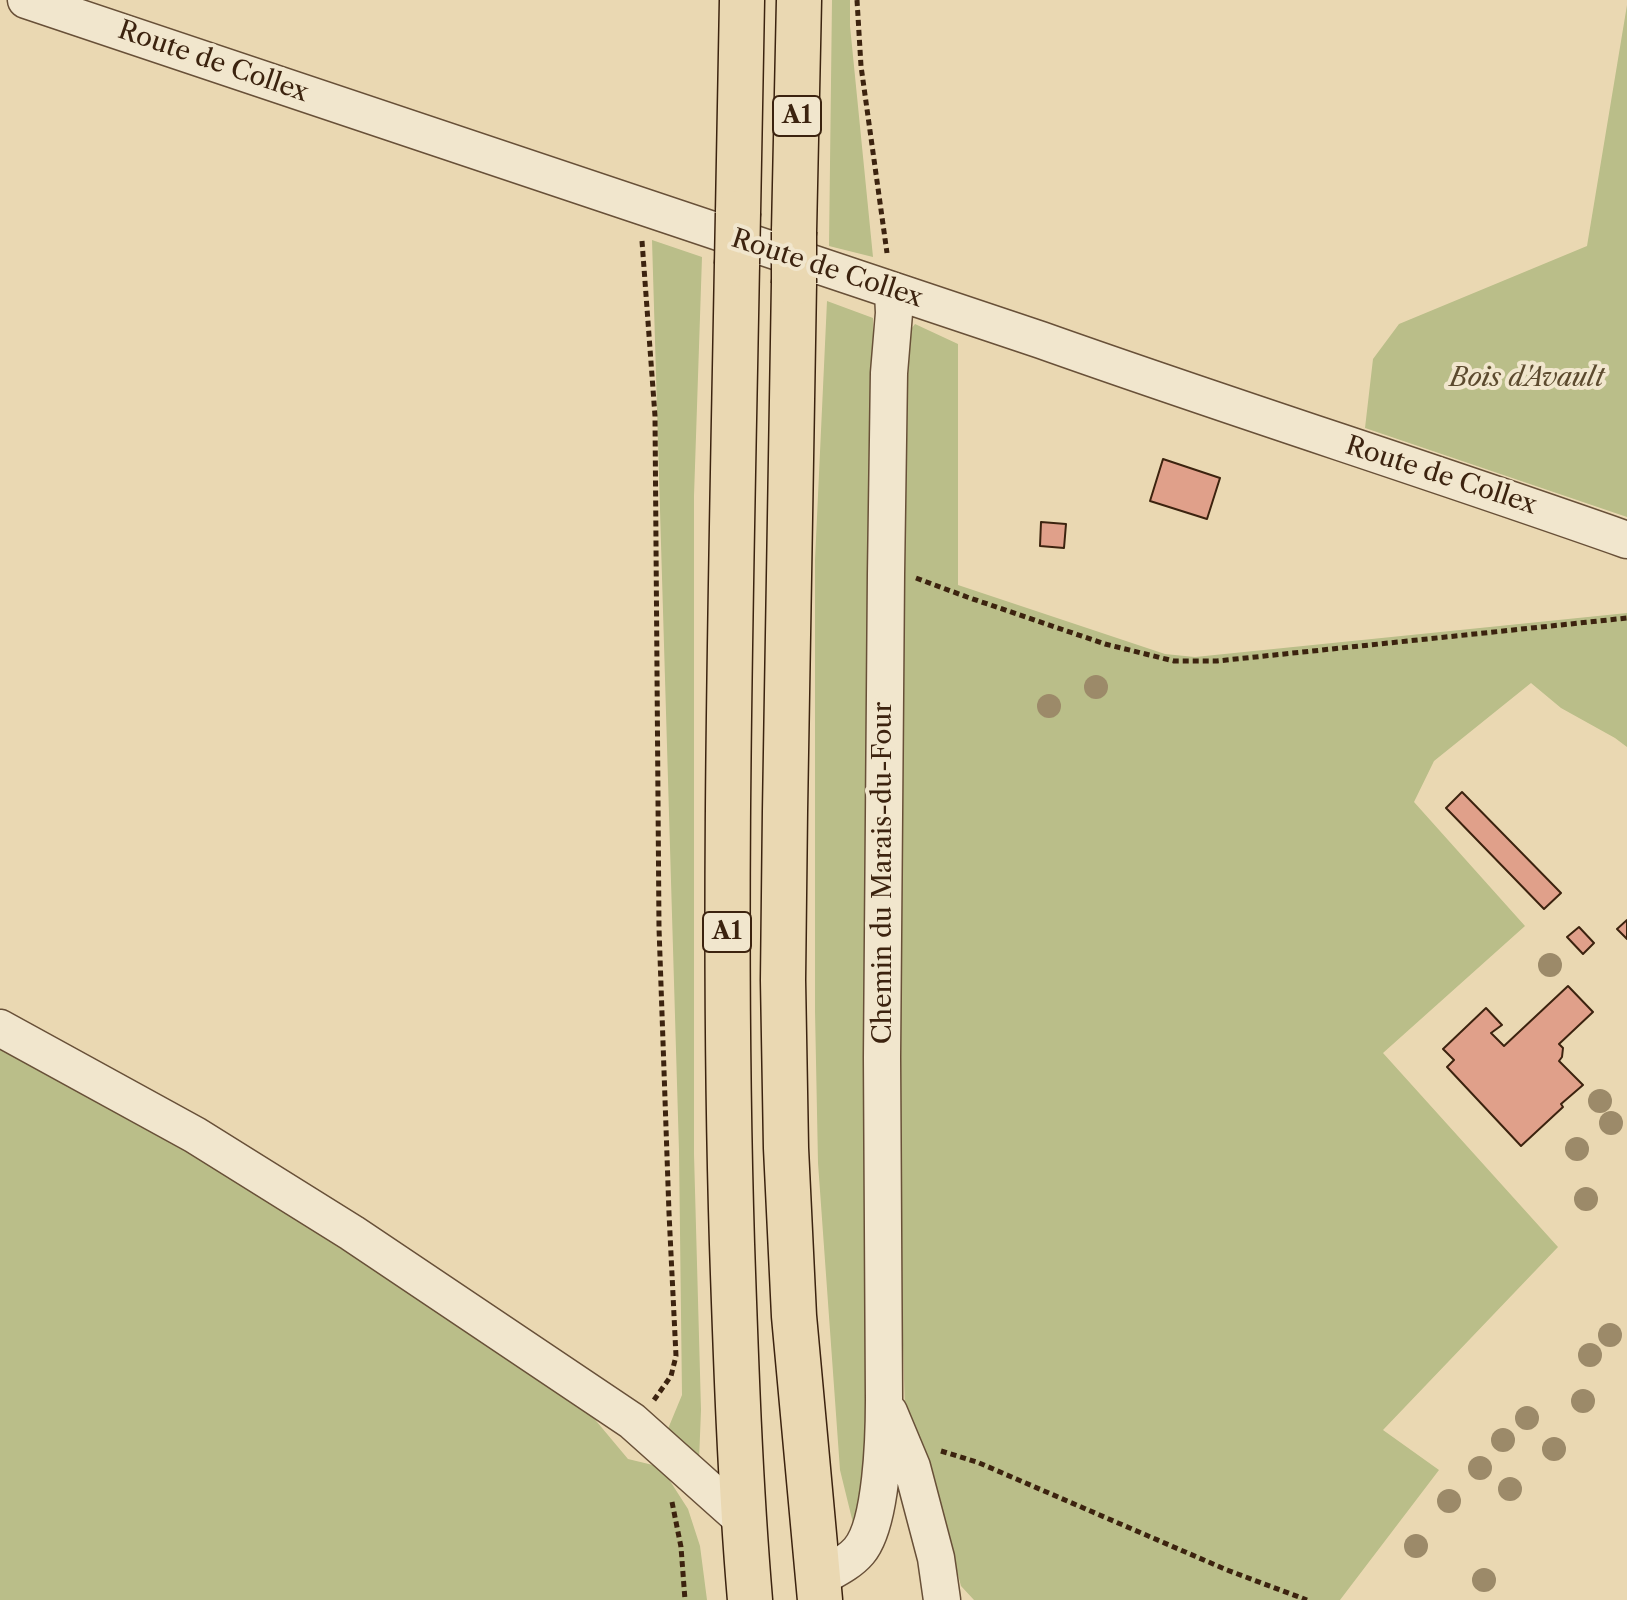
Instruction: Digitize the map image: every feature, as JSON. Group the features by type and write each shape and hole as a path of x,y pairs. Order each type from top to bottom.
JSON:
{"highway":[{"name":"A1","path":"742,0 727,979 733,1289 750,1600"},
{"name":"A1","path":"799,0 783,980 785,1118 794,1316 819,1589"}],"street":[{"name":"Route de Collex","path":"26,0 1627,540"},
{"name":"Chemin du Marais-du-Four","path":"892,1448 884,1400 882,1041 886,574 893,291"},
{"path":"0,1028 195,1135 352,1233 632,1421 744,1521"},
{"path":"819,1589 862,1548 892,1448 912,1467 936,1558 942,1600"}],"path":[{"path":"857,0 861,66 893,291"},
{"path":"632,1421 658,1397 671,1376 676,1356 659,928 655,416 641,228 647,208"},
{"path":"886,574 902,578 908,574 1105,644 1174,661 1217,661 1627,618"},
{"path":"892,1448 915,1442 977,1462 1227,1570 1307,1600"},
{"path":"669,1495 681,1547 685,1600"}],"green space":[{"path":"832,0 850,0 873,257 829,246"},
{"name":"Bois d'Avault","path":"1627,5 1627,517 1365,428 1373,359 1399,324 1587,246"},
{"path":"652,240 702,257 694,496 694,1154 701,1410 699,1461 665,1436 682,1395 679,1151"},
{"path":"827,301 873,318 873,1043 869,1456 853,1523 840,1470 818,1163 815,560"},
{"path":"915,324 958,344 958,585 1165,654 1195,657 1627,613 1627,747 1561,708 1531,683 1434,761 1414,802 1525,926 1383,1053 1558,1247 1383,1430 1439,1470 1340,1600 974,1600 961,1586 924,1447 905,1411 896,1114 900,359 908,333"},
{"path":"0,1049 209,1158 592,1416 628,1459 661,1467 688,1509 700,1546 707,1600 0,1600"}],"building":[{"path":"1163,459 1220,478 1207,519 1150,501"},
{"path":"1041,522 1066,524 1064,548 1040,546"},
{"path":"1462,792 1561,893 1544,909 1446,808"},
{"path":"1627,920 1627,939 1617,929"},
{"path":"1579,927 1594,943 1583,954 1567,937"},
{"path":"1568,986 1593,1012 1559,1044 1563,1048 1559,1061 1583,1085 1521,1146 1447,1067 1454,1060 1443,1049 1486,1008 1502,1025 1491,1033 1504,1046"}]}
